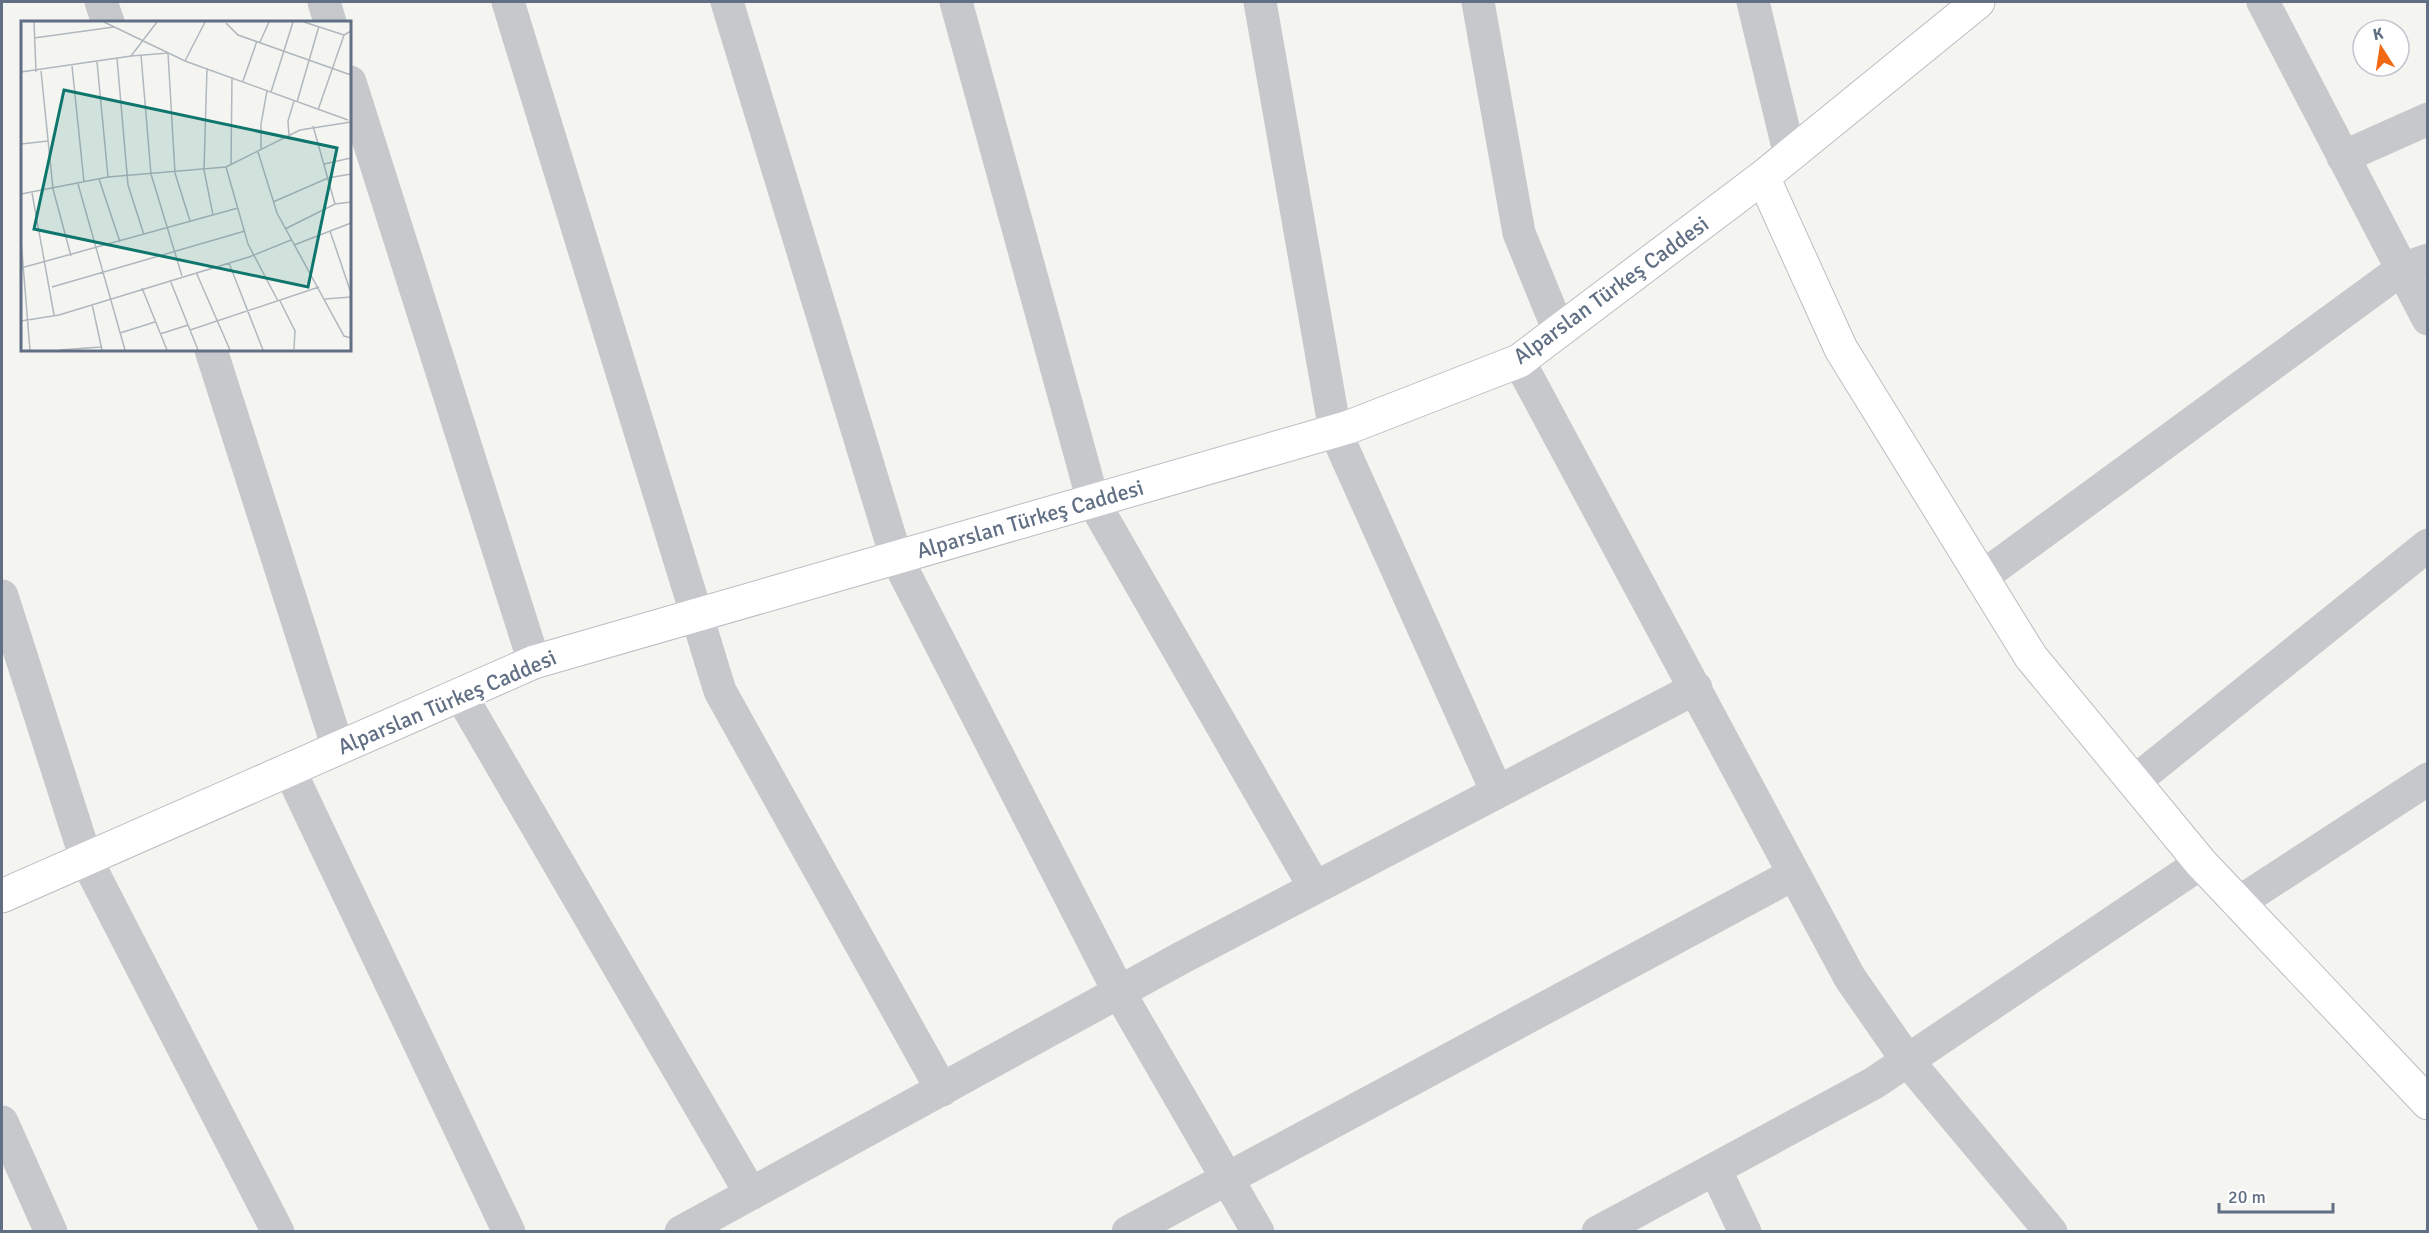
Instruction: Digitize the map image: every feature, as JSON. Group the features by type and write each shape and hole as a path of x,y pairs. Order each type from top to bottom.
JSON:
{"street":[{"path":"101,2 108,21"},
{"path":"324,2 330,21"},
{"path":"508,2 720,691 942,1090"},
{"path":"727,2 896,557 1119,992 1258,1232"},
{"path":"956,2 1093,501 1315,888"},
{"path":"1260,2 1335,431 1497,792"},
{"path":"1478,2 1519,232 1559,331"},
{"path":"1753,2 1790,156"},
{"name":"Alparslan Türkeş Caddesi","path":"2,896 534,662 1335,431 1519,361 1790,156 1978,2"},
{"path":"2263,2 2343,158 2414,265 2427,320"},
{"path":"351,85 534,662"},
{"path":"2343,158 2427,118"},
{"path":"1763,177 1841,350 2031,657 2200,863 2427,1103"},
{"path":"1982,577 2414,265"},
{"path":"212,351 338,748"},
{"path":"1519,361 1850,978 1907,1060 2051,1232"},
{"path":"2134,782 2427,545"},
{"path":"2,596 86,859 278,1232"},
{"path":"681,1232 1119,992 1696,688"},
{"path":"460,694 751,1194"},
{"path":"289,769 509,1232"},
{"path":"2238,903 2427,779"},
{"path":"1599,1232 1874,1083 2200,863"},
{"path":"1128,1232 1794,873"},
{"path":"2,1122 51,1232"},
{"path":"1715,1169 1745,1232"}]}
